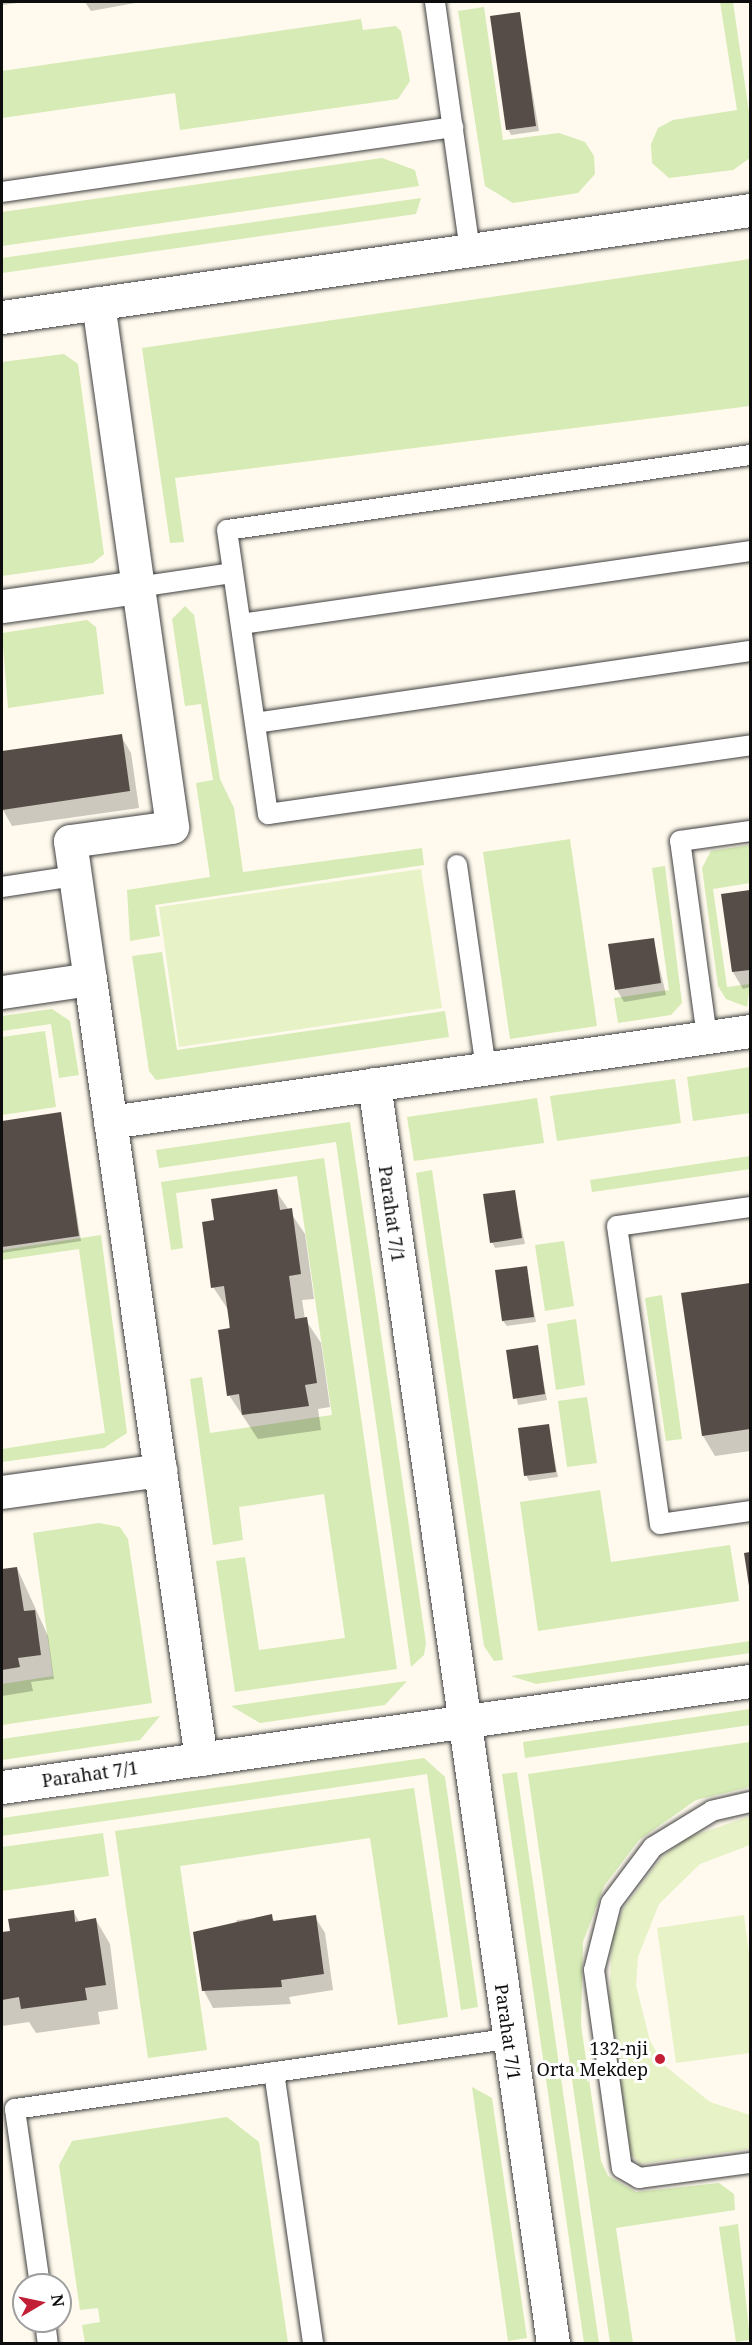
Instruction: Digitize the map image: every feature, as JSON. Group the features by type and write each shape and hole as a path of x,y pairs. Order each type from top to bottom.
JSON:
{"street":[{"path":"2,317 750,210"},
{"path":"98,303 172,827 70,841 201,1759"},
{"path":"2,606 138,587"},
{"path":"2,992 90,979"},
{"path":"110,1122 750,1030"},
{"name":"Parahat 7/1","path":"374,1084 552,2343"},
{"path":"2,1492 160,1470"},
{"name":"Parahat 7/1","path":"2,1787 750,1681"}],"lane":[{"path":"435,2 470,250"},
{"path":"2,192 453,127"},
{"path":"750,455 227,530 268,814 750,745"},
{"path":"241,624 750,551"},
{"path":"138,587 233,573"},
{"path":"255,723 750,651"},
{"path":"707,1037 680,841 750,831"},
{"path":"457,865 486,1068"},
{"path":"2,887 75,876"},
{"path":"750,1207 617,1226 660,1524 750,1510"},
{"path":"750,1802 712,1811 653,1846 611,1903 594,1970 622,2168 639,2178 750,2169"},
{"path":"38,2273 15,2109 509,2039"},
{"path":"274,2072 313,2343"}],"green space":[{"path":"720,2 733,2 750,119 750,158 733,170 669,178 652,163 651,144 658,128 673,120 737,110"},
{"path":"484,7 503,140 559,133 585,142 594,156 595,174 578,193 513,203 485,186 458,11"},
{"path":"361,19 363,30 396,26 401,31 410,81 398,99 180,130 175,93 2,118 2,71"},
{"path":"382,158 415,170 419,186 2,246 2,212"},
{"path":"421,198 416,214 2,273 2,258"},
{"path":"750,259 750,406 175,478 184,542 170,543 142,348"},
{"path":"64,354 78,364 104,554 93,563 2,576 2,362"},
{"path":"185,606 194,615 220,779 234,808 243,872 422,848 424,865 155,905 160,936 130,941 127,890 210,877 196,783 213,780 201,704 185,706 172,619"},
{"path":"87,620 96,627 104,694 8,708 2,633"},
{"path":"570,839 597,1026 510,1039 483,852"},
{"path":"750,845 750,883 713,889 727,987 750,984 747,1007 726,999 718,986 702,868 711,851"},
{"path":"665,866 682,1003 671,1015 618,1023 614,998 669,990 652,868"},
{"path":"421,869 442,1008 179,1047 159,907"},
{"path":"162,952 177,1050 445,1011 449,1037 156,1080 149,1071 132,956"},
{"path":"52,1009 70,1021 79,1075 59,1078 51,1024 2,1031 2,1016"},
{"path":"45,1031 56,1107 2,1115 2,1037"},
{"path":"750,1067 750,1113 693,1121 687,1077"},
{"path":"675,1079 681,1123 557,1141 550,1096"},
{"path":"537,1098 544,1143 414,1161 407,1117"},
{"path":"350,1122 426,1643 424,1655 411,1667 336,1142 159,1168 156,1150"},
{"path":"750,1156 750,1169 592,1192 590,1180"},
{"path":"324,1158 397,1669 235,1692 216,1561 245,1557 259,1650 345,1638 324,1494 239,1507 243,1540 213,1545 190,1379 202,1377 210,1433 332,1415 297,1176 176,1193 183,1248 171,1250 161,1182"},
{"path":"432,1170 503,1660 494,1661 484,1646 416,1173"},
{"path":"101,1235 127,1433 104,1448 2,1462 2,1449 105,1433 79,1249 2,1260 2,1250"},
{"path":"564,1241 574,1306 545,1311 535,1245"},
{"path":"662,1295 682,1439 666,1441 645,1298"},
{"path":"576,1319 585,1385 556,1390 547,1324"},
{"path":"587,1397 597,1463 567,1467 558,1401"},
{"path":"600,1490 611,1562 730,1545 739,1601 538,1631 520,1502"},
{"path":"99,1523 120,1527 128,1539 152,1703 2,1725 2,1684 53,1676 33,1533"},
{"path":"750,1641 750,1653 536,1684 511,1676"},
{"path":"407,1681 385,1705 260,1723 231,1706"},
{"path":"750,1709 750,1725 525,1758 523,1742"},
{"path":"160,1716 140,1740 2,1760 2,1739"},
{"path":"750,1742 750,1787 696,1800 639,1840 604,1886 583,1942 581,2025 601,2161 608,2176 636,2192 719,2183 734,2194 735,2210 616,2228 633,2343 610,2343 528,1774"},
{"path":"424,1758 445,1777 478,2007 461,2010 427,1774 2,1836 2,1818"},
{"path":"517,1772 599,2343 584,2343 502,1774"},
{"path":"414,1788 448,2017 398,2025 370,1838 180,1866 207,2050 148,2058 115,1831"},
{"path":"750,1816 750,1845 700,1864 659,1904 638,1957 636,1985 650,2041 665,2066 710,2102 750,2115 750,2149 640,2164 631,2155 609,2003 612,1939 623,1909 662,1857 687,1838"},
{"path":"103,1833 109,1876 2,1891 2,1847"},
{"path":"744,1915 750,1960 750,2053 676,2063 657,1928"},
{"path":"472,2087 492,2098 527,2338 508,2341"},
{"path":"227,2117 259,2142 288,2343 85,2343 82,2325 100,2322 98,2308 80,2310 59,2165 72,2141"},
{"path":"738,2224 750,2340 736,2342 719,2227"}],"building":[{"path":"520,12 536,126 506,130 490,16"},
{"path":"122,734 130,791 2,810 2,751"},
{"path":"750,890 750,970 732,972 721,894"},
{"path":"654,938 661,983 615,990 608,944"},
{"path":"61,1112 79,1236 2,1247 2,1121"},
{"path":"277,1189 280,1210 292,1208 301,1274 289,1276 295,1319 307,1317 317,1383 305,1385 309,1406 242,1415 239,1394 227,1396 218,1330 230,1328 224,1286 211,1288 202,1222 214,1220 211,1199"},
{"path":"515,1190 522,1238 490,1243 483,1194"},
{"path":"527,1266 534,1317 502,1321 495,1270"},
{"path":"750,1283 750,1429 702,1436 681,1293"},
{"path":"538,1345 545,1394 513,1399 506,1350"},
{"path":"549,1424 556,1472 524,1476 518,1428"},
{"path":"750,1552 750,1586 749,1586 744,1553"},
{"path":"17,1567 24,1611 35,1610 41,1655 18,1658 20,1667 2,1670 2,1569"},
{"path":"74,1910 75,1922 96,1918 106,1985 85,1988 87,2000 21,2009 19,1997 2,2000 2,1932 10,1931 8,1919"},
{"path":"272,1914 273,1921 316,1915 324,1974 281,1980 282,1987 202,1991 193,1932"}],"place":[{"name":"132-nji Orta Mekdep","path":"660,2059"}]}
